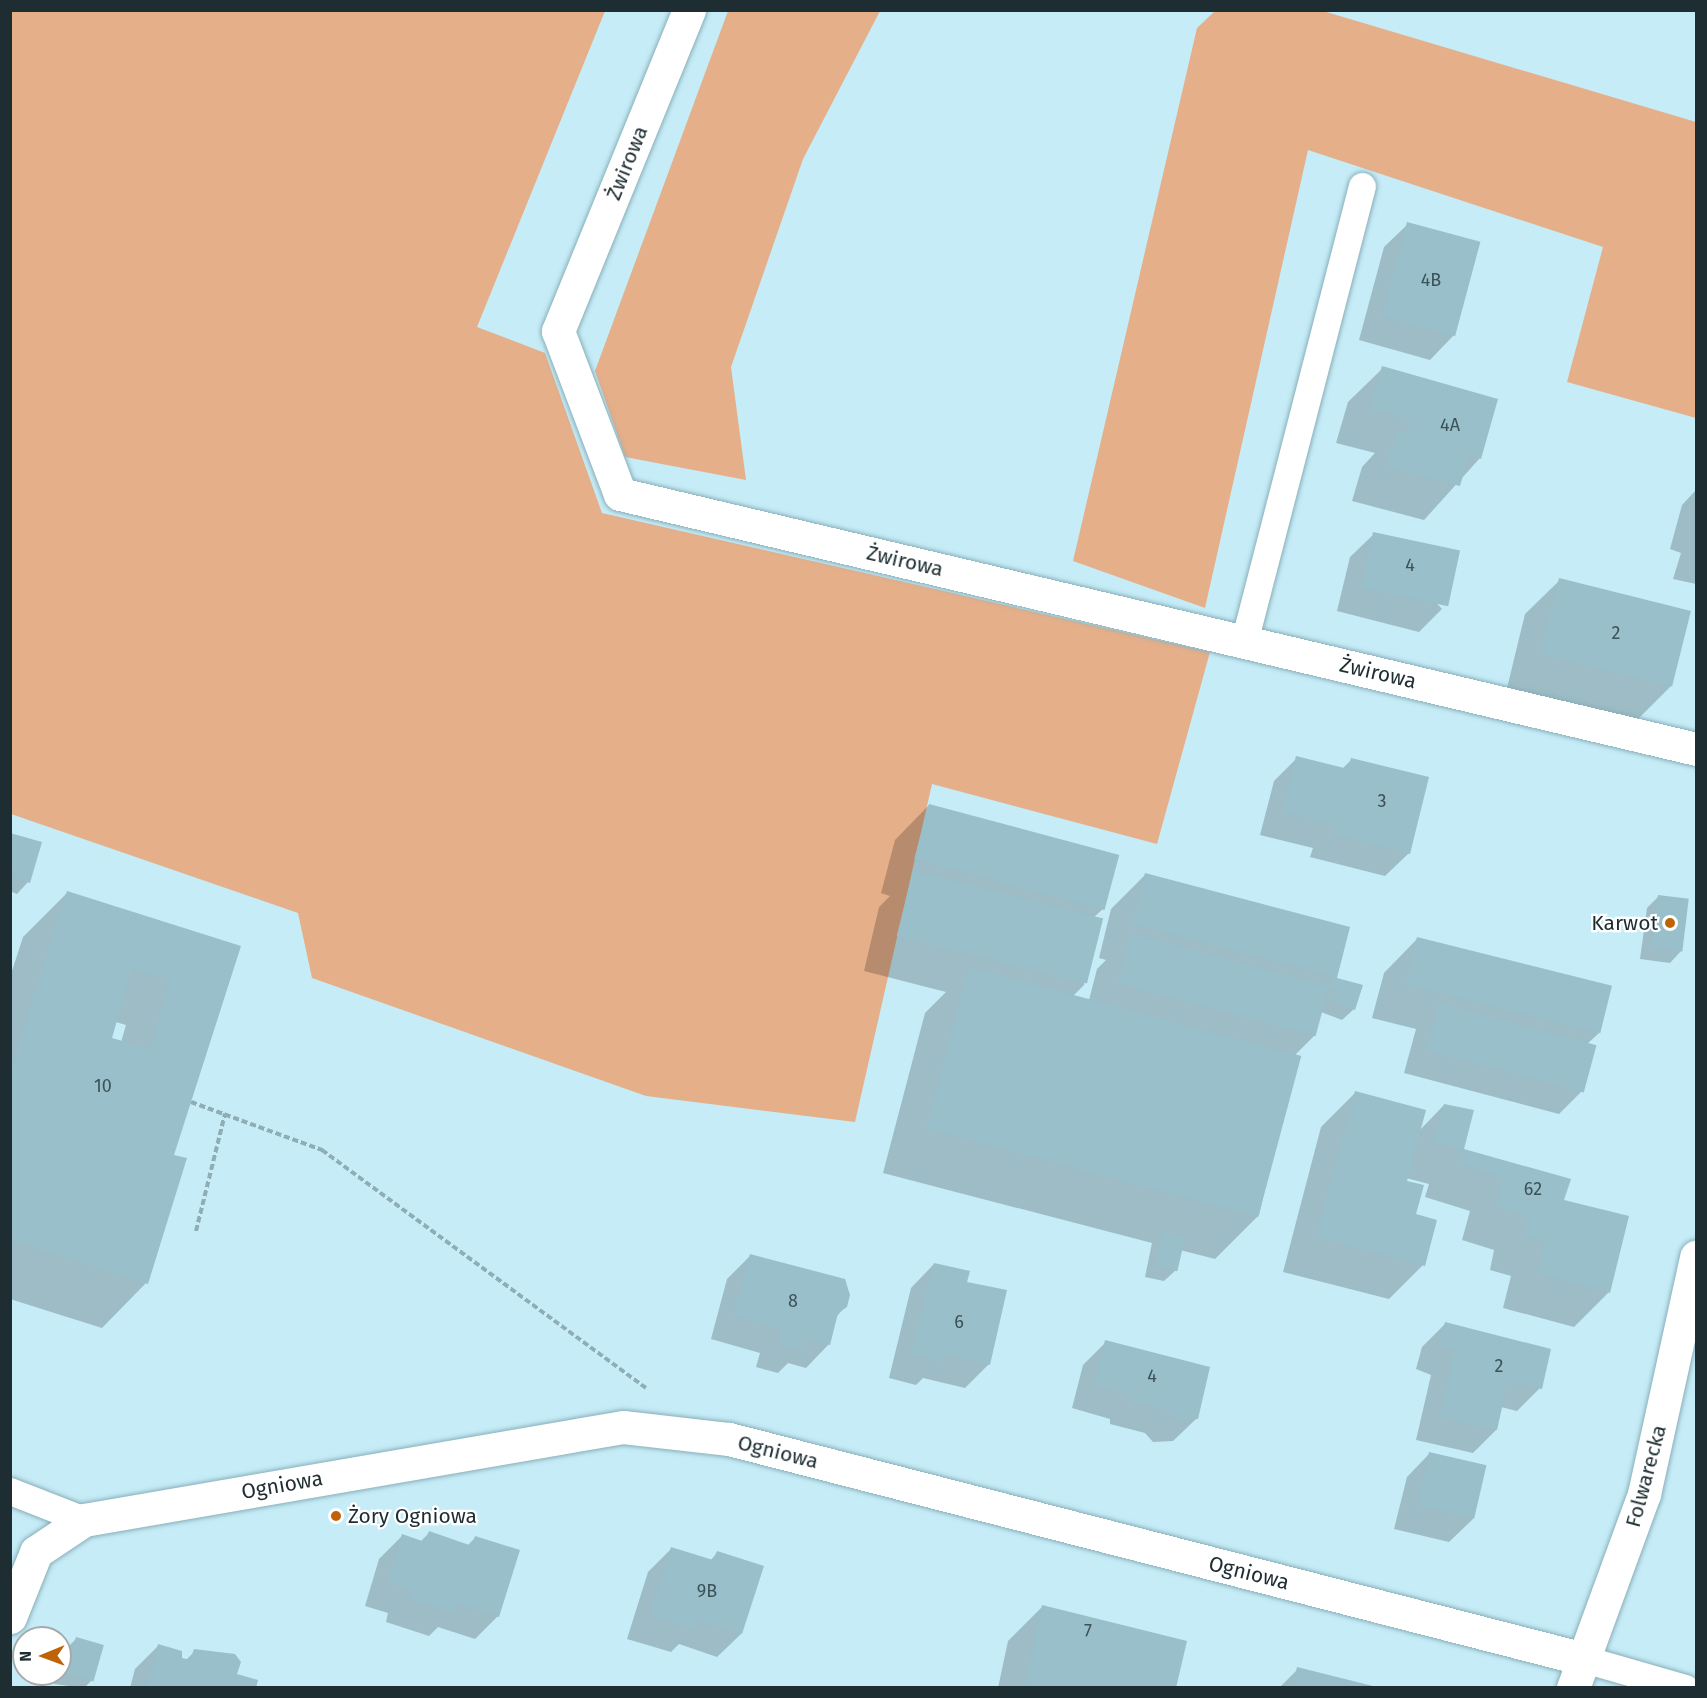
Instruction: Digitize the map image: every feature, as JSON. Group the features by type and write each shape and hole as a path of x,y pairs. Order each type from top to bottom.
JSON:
{"street":[{"name":"Żwirowa","path":"689,10 558,331 620,494 1696,748"},
{"name":"Folwarecka","path":"1579,1673 1644,1494 1696,1257"},
{"name":"Ogniowa","path":"10,1617 36,1552 84,1520 623,1427 729,1439 1579,1673"}],"lane":[{"path":"1244,642 1362,186"},
{"path":"10,1491 84,1520"},
{"path":"1579,1673 1685,1688"}],"path":[{"path":"191,1102 322,1150 656,1395 673,1431"},
{"path":"196,1232 225,1114"}],"shaded area":[{"path":"11,11 605,11 477,327 545,353 602,513 1210,652 1157,844 932,784 855,1122 646,1096 312,978 298,913 11,814"},
{"path":"728,11 880,11 803,159 731,367 746,480 625,457 595,371"},
{"path":"1215,11 1323,11 1696,122 1696,418 1567,382 1603,247 1308,150 1205,608 1073,561 1197,28"}],"building":[{"path":"1407,222 1480,242 1455,336 1382,317"},
{"path":"1382,366 1498,399 1481,459 1469,455 1460,486 1386,467 1396,431 1407,433 1411,420 1369,409"},
{"path":"1373,532 1460,551 1448,606 1361,588"},
{"path":"1559,578 1691,611 1672,687 1540,654"},
{"path":"1296,756 1348,769 1351,758 1429,777 1410,854 1333,834 1335,825 1282,812"},
{"path":"929,804 1119,855 1105,910 914,859"},
{"path":"10,833 42,842 30,883 10,876"},
{"path":"913,871 1103,918 1087,983 897,936"},
{"path":"1145,873 1350,927 1337,978 1363,985 1355,1010 1332,1001 1337,989 1329,986 1333,977 1132,924"},
{"path":"67,891 241,946 174,1155 187,1158 148,1284 10,1240 10,1069","holes":["132,969 170,980 150,1049 112,1038"]},
{"name":"Karwot","path":"1658,895 1689,899 1682,951 1652,948"},
{"path":"1131,933 1329,986 1316,1036 1118,983"},
{"path":"1417,937 1612,986 1600,1033 1405,985"},
{"path":"969,967 1301,1056 1258,1217 926,1128"},
{"path":"1439,1003 1596,1045 1584,1093 1426,1050"},
{"path":"1355,1091 1426,1110 1407,1181 1424,1185 1416,1214 1437,1220 1425,1266 1316,1237"},
{"path":"1444,1104 1474,1110 1464,1149 1571,1179 1564,1200 1629,1216 1610,1293 1537,1274 1544,1242 1523,1236 1528,1216 1495,1206 1503,1177 1459,1163 1462,1150 1434,1142"},
{"path":"1163,1231 1185,1236 1177,1271 1155,1266"},
{"path":"750,1254 845,1279 850,1295 847,1307 838,1313 830,1345 805,1339 802,1351 778,1344 782,1330 733,1316"},
{"path":"934,1263 970,1271 967,1282 1007,1290 990,1365 943,1354 941,1362 911,1355"},
{"path":"1445,1322 1551,1349 1542,1389 1508,1381 1497,1430 1439,1417 1454,1351 1438,1346"},
{"path":"1105,1340 1210,1367 1198,1419 1177,1420 1168,1411 1133,1402 1133,1396 1094,1385"},
{"path":"1429,1452 1486,1465 1474,1519 1417,1506"},
{"path":"429,1531 472,1546 475,1536 520,1550 499,1617 456,1603 454,1614 408,1599 411,1590 387,1582 402,1534 425,1542"},
{"path":"671,1547 713,1560 717,1551 764,1566 742,1634 700,1620 696,1630 649,1616"},
{"path":"1042,1605 1187,1641 1176,1688 1024,1688"},
{"path":"76,1637 104,1645 93,1682 72,1675 72,1651"},
{"path":"158,1644 182,1651 182,1658 190,1660 194,1649 235,1654 241,1662 237,1674 258,1680 256,1688 146,1688"},
{"path":"1297,1667 1377,1687 1377,1688 1292,1688"}],"place":[{"name":"Karwot","path":"1670,923"},
{"name":"Żory Ogniowa","path":"336,1516"}]}
